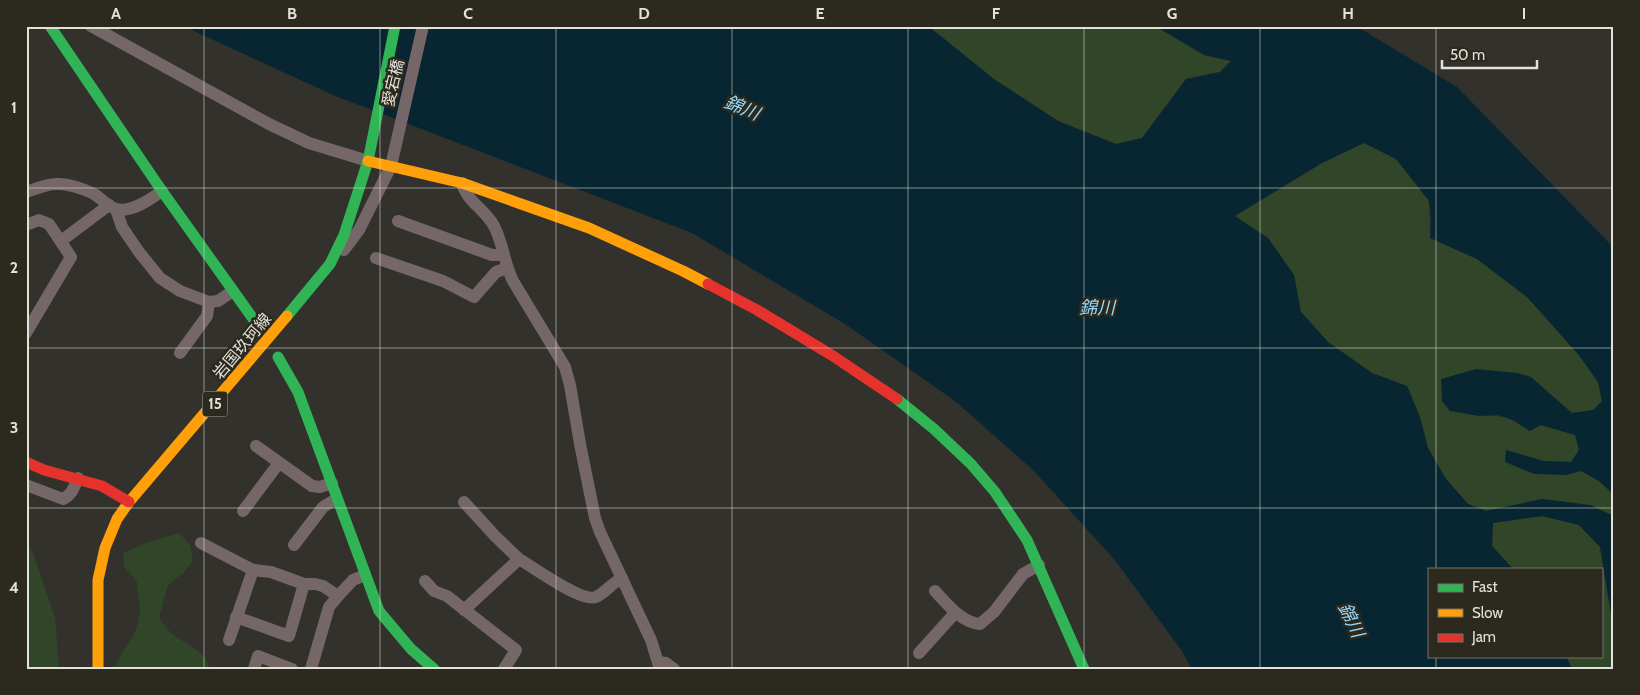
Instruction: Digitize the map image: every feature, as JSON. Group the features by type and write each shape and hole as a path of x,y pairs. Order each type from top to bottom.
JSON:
{"street":[{"path":"50,26 162,191 258,327"},
{"path":"91,26 269,124 310,143 368,154 391,166 462,183 590,228 683,271 757,310 833,356 934,429 971,464 995,492 1027,540 1084,669"},
{"name":"岩国玖珂線","path":"98,669 98,580 108,541 117,519 129,502 298,305 330,264 344,234 368,154 395,26"},
{"name":"愛宕橋","path":"330,264 348,246 359,230 391,166 423,26"},
{"path":"462,183 464,193 486,214 494,226 500,240 507,268 528,308 565,367 570,384 595,518 651,640 659,666 666,663 674,669"},
{"path":"26,192 56,184 80,188 94,194 113,207 122,227 160,278 180,291 209,302 218,301 233,291"},
{"path":"61,241 113,207 133,208 162,191"},
{"path":"26,225 39,220 49,224 71,257 26,333"},
{"path":"398,221 492,255 503,255"},
{"path":"376,258 442,281 474,297 496,272 507,268"},
{"path":"180,353 207,316 209,302"},
{"path":"278,357 298,392 379,612 411,649 434,669"},
{"path":"256,446 312,486 320,487 332,483"},
{"path":"26,462 58,475 100,484 129,502"},
{"path":"243,511 279,463"},
{"path":"26,485 62,499 67,497 72,491 78,478"},
{"path":"294,545 323,507 336,499"},
{"path":"464,502 495,536 519,558 578,595 589,599 597,597 622,578"},
{"path":"201,544 253,570 271,572 304,584 323,586 338,596"},
{"path":"464,610 519,558"},
{"path":"935,591 955,613 973,623 980,624 994,612 1023,574 1039,565"},
{"path":"229,640 253,570"},
{"path":"311,669 329,607 353,580 365,574"},
{"path":"425,581 434,591 447,596 516,650 504,669"},
{"path":"236,617 289,636 304,584"},
{"path":"919,653 955,613"},
{"path":"254,669 258,656 292,669"}],"green space":[{"path":"920,26 1155,26 1204,55 1231,61 1220,72 1186,79 1142,138 1116,144 1058,121 994,79"},
{"path":"1364,143 1396,159 1429,201 1430,238 1477,259 1527,297 1578,354 1598,382 1602,401 1593,410 1572,413 1556,401 1479,416 1506,418 1530,431 1540,425 1576,435 1579,450 1571,462 1543,461 1506,450 1505,462 1566,475 1581,471 1599,481 1614,495 1614,516 1590,505 1542,499 1486,511 1468,504 1446,479 1428,448 1420,417 1407,386 1372,373 1328,342 1301,312 1294,275 1268,238 1234,216 1322,163"},
{"path":"1542,516 1579,525 1600,547 1614,632 1614,669 1572,669 1567,658 1602,658 1602,568 1512,568 1492,546 1493,523"},
{"path":"179,533 190,545 193,561 184,572 168,585 159,618 172,634 204,657 210,669 116,669 115,666 136,630 140,611 137,582 124,566 123,553 148,542"},
{"path":"26,541 33,553 55,618 59,669 26,669"}],"water":[{"name":"錦川","path":"183,26 920,26 932,29 994,79 1058,121 1116,144 1142,138 1186,79 1220,72 1231,61 1204,55 1155,26 1356,26 1457,87 1614,248 1614,495 1599,481 1581,471 1566,475 1534,474 1505,462 1506,450 1543,461 1571,462 1579,450 1575,435 1541,425 1530,431 1513,420 1498,415 1479,416 1450,411 1442,401 1441,379 1476,369 1518,373 1531,377 1572,413 1593,410 1602,401 1598,382 1578,354 1527,297 1477,259 1430,238 1429,201 1396,159 1364,143 1322,163 1235,216 1268,238 1294,275 1301,312 1328,342 1372,373 1407,386 1420,417 1428,448 1446,479 1468,504 1486,511 1542,499 1590,505 1614,516 1614,632 1600,547 1579,525 1542,516 1493,523 1492,546 1512,568 1428,568 1428,658 1567,658 1572,669 1192,669 1182,651 1114,559 1034,471 955,401 845,324 692,233 333,95"}],"traffic: fast":[{"path":"50,26 162,191 259,327"},
{"path":"287,316 330,264 344,235 368,161 395,26"},
{"path":"278,357 298,392 379,611 411,649 434,669"},
{"path":"897,399 934,429 971,464 995,492 1027,540 1084,669"}],"traffic: slow":[{"path":"368,161 462,183 589,228 708,284"},
{"path":"98,669 98,580 105,548 117,519 129,502 287,316"}],"traffic: jam":[{"path":"708,284 757,310 833,356 897,399"},
{"path":"26,462 44,470 102,486 129,502"}]}
